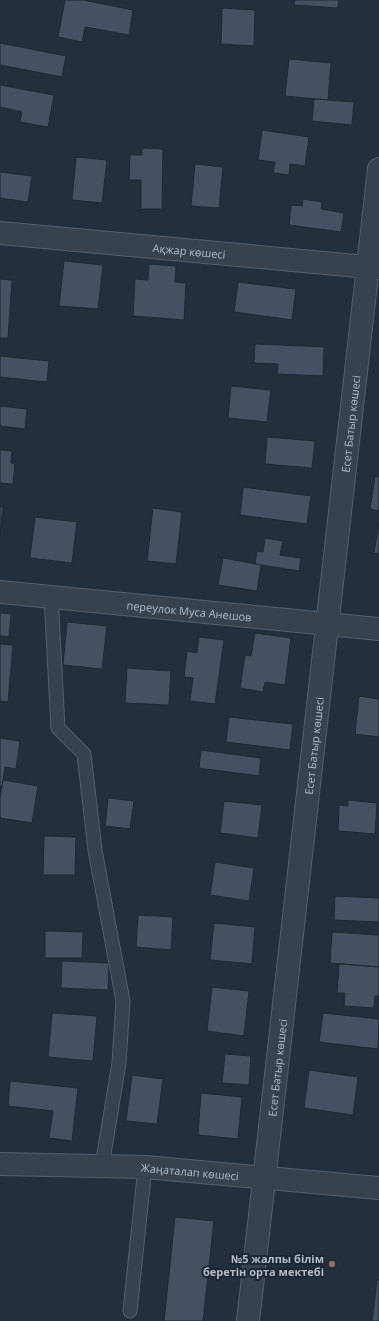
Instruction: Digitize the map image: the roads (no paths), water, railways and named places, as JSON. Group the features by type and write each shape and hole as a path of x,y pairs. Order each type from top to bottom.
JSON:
{"street":[{"name":"Есет Батыр көшесі","path":"248,1321 327,623 373,268 379,169"},
{"name":"Ақжар көшесі","path":"0,233 373,268"},
{"name":"переулок Муса Анешов","path":"0,592 379,629"},
{"name":"Жаңаталап көшесі","path":"0,1164 144,1168 379,1188"}],"lane":[{"path":"51,596 58,728 84,754 95,850 123,1001 119,1063 102,1166"},
{"path":"130,1311 144,1168"}],"place":[{"name":"№5 жалпы білім беретін орта мектебі","path":"332,1264"}]}
